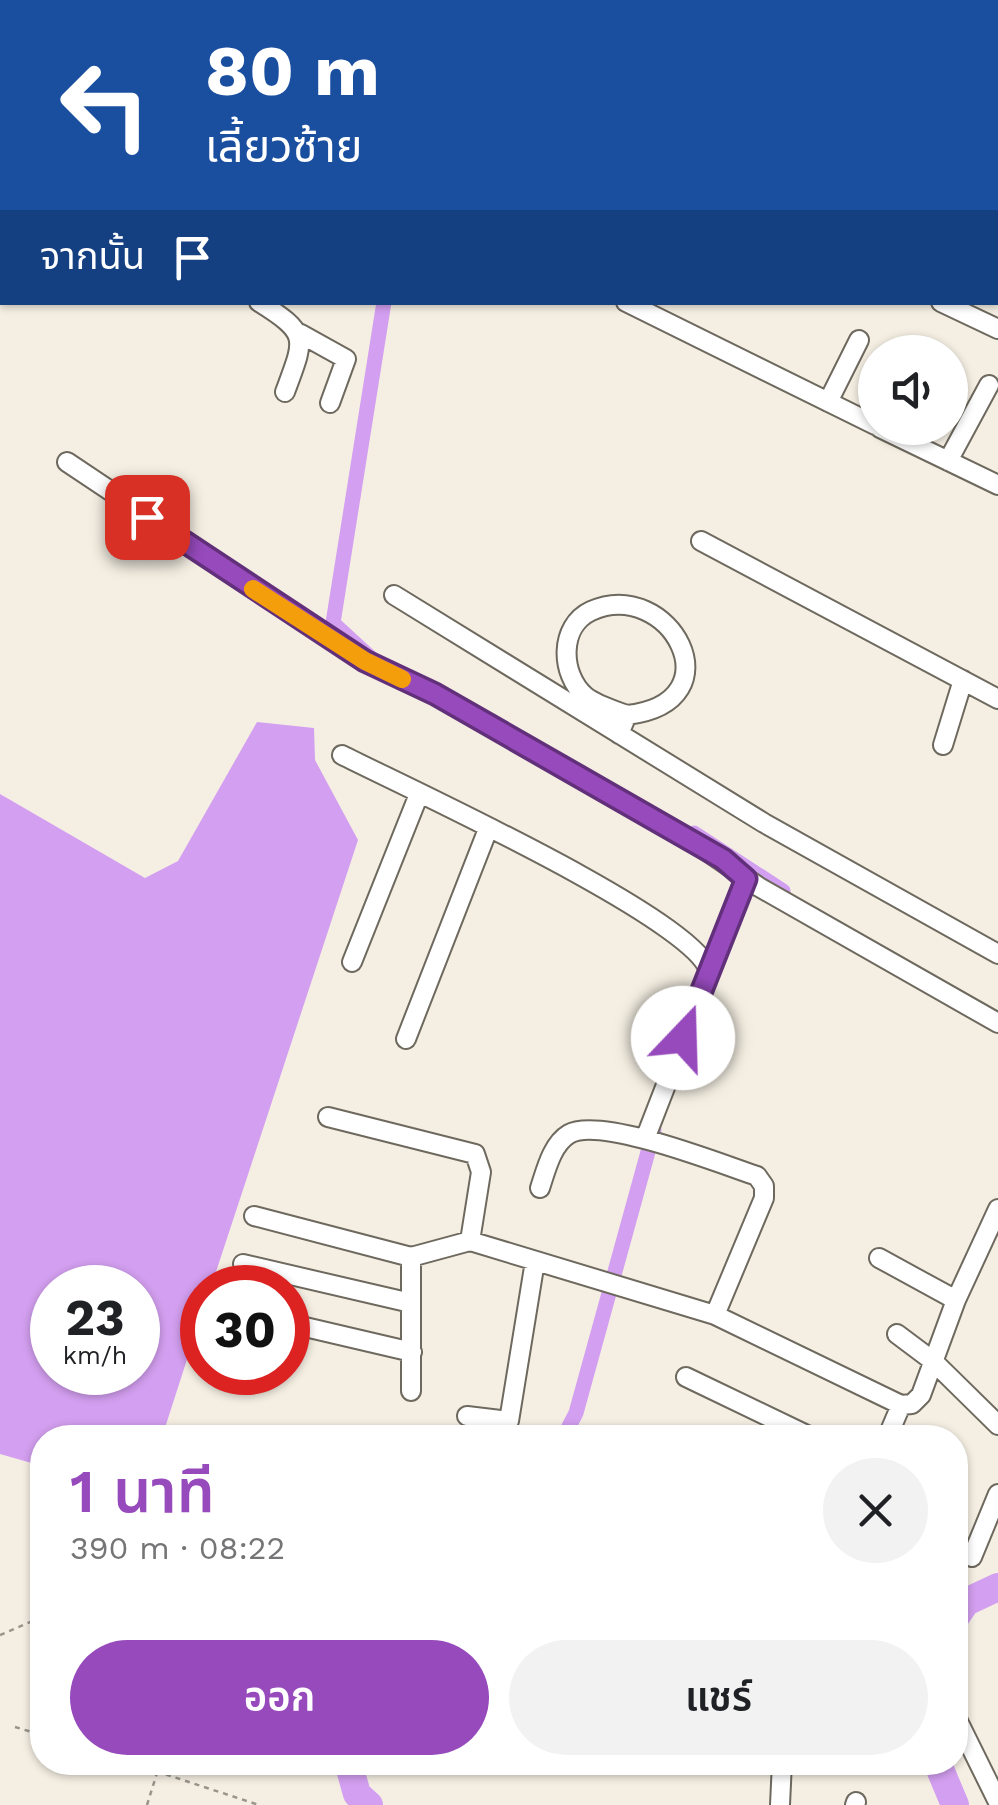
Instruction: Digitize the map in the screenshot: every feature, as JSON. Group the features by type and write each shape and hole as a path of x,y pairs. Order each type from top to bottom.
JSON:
{"street":[{"path":"264,305 292,323 301,334 346,359 330,403"},
{"path":"632,305 858,416"},
{"path":"947,305 998,330"},
{"path":"285,392 302,346 301,334"},
{"path":"828,402 858,340"},
{"path":"948,461 989,385"},
{"path":"916,445 998,486"},
{"path":"67,462 356,656 471,714 723,859 746,879 998,1023"},
{"path":"702,541 998,699"},
{"path":"394,596 764,823 998,954"},
{"path":"616,603 645,611 669,626 682,642 685,664 684,684 674,700 657,709 627,715 586,697 574,683 566,654 569,633 587,613 616,603"},
{"path":"943,745 963,680"},
{"path":"619,734 627,715"},
{"path":"342,755 624,899 697,951 706,961 708,972"},
{"path":"352,962 418,794"},
{"path":"406,1039 488,829"},
{"path":"645,1139 746,879"},
{"path":"328,1117 475,1154 481,1172 470,1241"},
{"path":"540,1188 552,1154 566,1135 584,1128 645,1139 757,1176 764,1186 764,1198 715,1315"},
{"path":"254,1216 411,1257 470,1241 715,1315 901,1405 912,1404 921,1395 956,1300 998,1209"},
{"path":"411,1257 411,1391"},
{"path":"879,1258 956,1300"},
{"path":"467,1416 509,1420 535,1262"},
{"path":"244,1264 411,1302"},
{"path":"310,1329 412,1352"},
{"path":"896,1334 933,1361 998,1426"},
{"path":"686,1377 786,1425"},
{"path":"895,1425 901,1405"},
{"path":"972,1557 998,1494"},
{"path":"968,1742 998,1802"},
{"path":"780,1805 781,1775"}],"path":[{"path":"0,1635 30,1623"},
{"path":"15,1726 30,1731"},
{"path":"147,1805 156,1775"},
{"path":"163,1775 258,1805"}],"shaded area":[{"path":"257,722 314,728 315,760 358,840 218,1265 180,1265 180,1381 166,1425 30,1425 30,1463 0,1454 0,794 145,878 178,861"}],"waterway":[{"path":"371,658 333,623 384,305"},
{"path":"694,833 783,891"},
{"path":"570,1425 654,1130"},
{"path":"968,1601 998,1587"},
{"path":"352,1775 357,1794 369,1805"},
{"path":"942,1775 955,1805"}],"slow traffic":[{"path":"253,589 365,661 402,679"}],"route":[{"path":"147,517 365,661 471,714 723,859 746,879 683,1038"}]}
